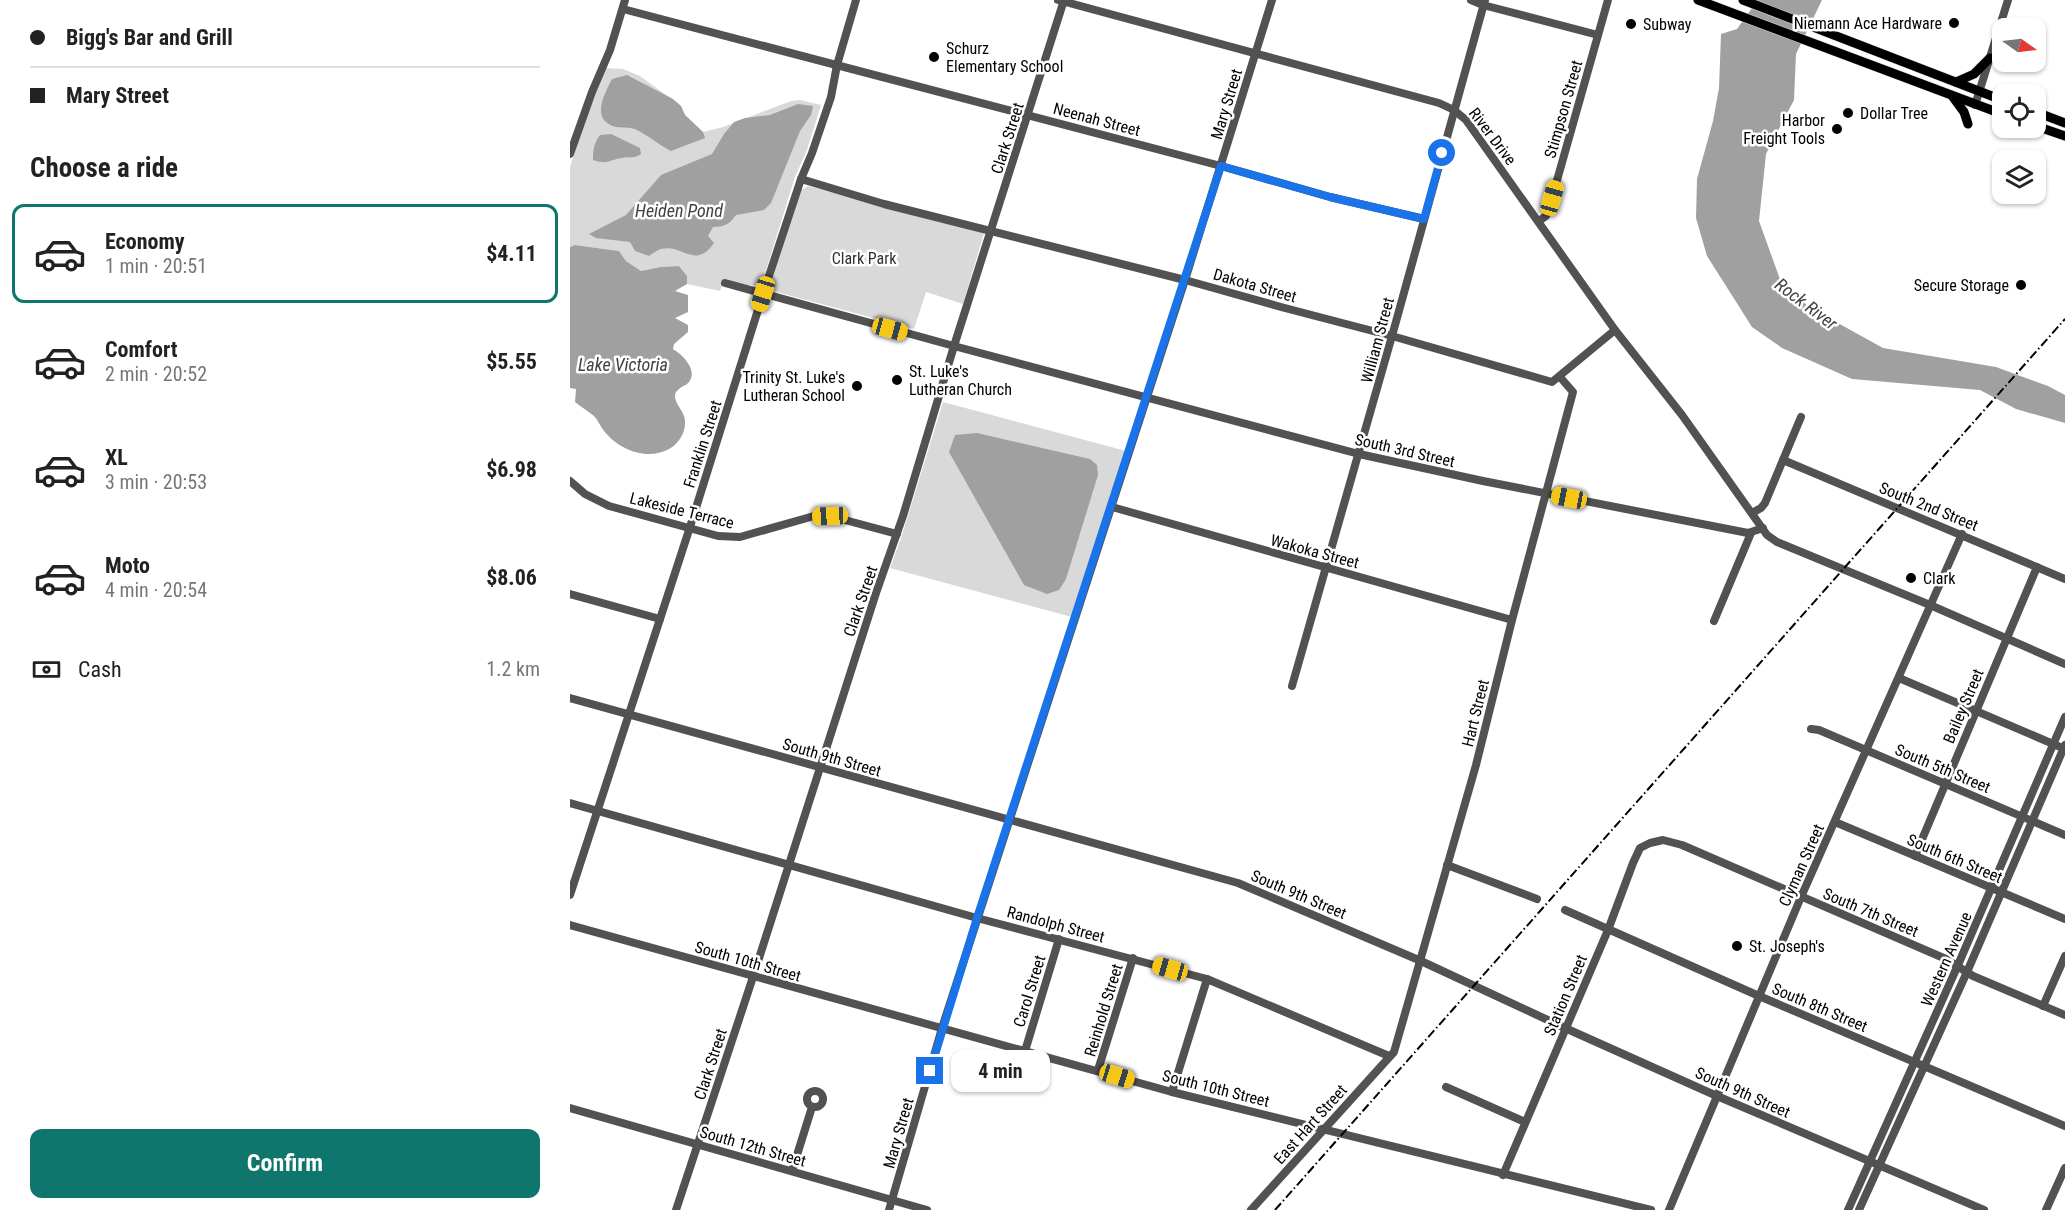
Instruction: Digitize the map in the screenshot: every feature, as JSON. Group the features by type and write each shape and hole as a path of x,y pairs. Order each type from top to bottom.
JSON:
{"main road":[{"path":"1698,0 1992,111"},
{"path":"1746,1 1992,96"},
{"path":"1956,82 1974,74 1990,58"},
{"path":"1951,95 1964,112 1968,124"},
{"path":"2046,116 2065,123"},
{"path":"2046,129 2065,136"}],"street":[{"path":"570,154 610,50 625,0"},
{"name":"Franklin Street","path":"570,895 763,294 801,178 831,98 837,65 856,0"},
{"name":"River Drive","path":"1062,0 1439,103 1454,110 1466,120 1615,330 1682,415 1763,528"},
{"name":"Clark Street","path":"676,1210 897,534 954,346 1029,115 1062,0"},
{"name":"Mary Street","path":"889,1210 942,1028 1185,280 1272,0"},
{"path":"1471,0 1598,35"},
{"name":"Stimpson Street","path":"1539,221 1546,216 1552,198 1608,0"},
{"path":"1975,105 2008,0"},
{"name":"William Street","path":"1292,686 1359,454 1484,2"},
{"name":"Neenah Street","path":"622,9 1029,115 1330,197 1424,219"},
{"name":"Dakota Street","path":"801,178 884,204 1185,280 1552,382 1560,377"},
{"name":"South 3rd Street","path":"725,283 1359,454 1546,494 1751,532 1763,528"},
{"path":"1560,377 1615,330"},
{"name":"Hart Street","path":"1389,1056 1394,1052 1476,765 1573,392 1560,377"},
{"path":"1752,513 1765,503 1802,417"},
{"name":"South 2nd Street","path":"1783,460 2065,579"},
{"name":"Lakeside Terrace","path":"570,481 585,494 609,506 718,536 740,537 814,516 830,516 897,534"},
{"name":"Wakoka Street","path":"1112,507 1512,620"},
{"path":"1763,528 1767,535 1777,542 2065,664"},
{"path":"1714,621 1751,532"},
{"name":"Clyman Street","path":"1669,1210 1801,897 1962,534"},
{"name":"Bailey Street","path":"1915,856 2037,567"},
{"path":"570,594 660,619"},
{"path":"1899,678 2065,747"},
{"name":"South 9th Street","path":"570,698 1238,883 1421,961 1565,1029 1984,1210"},
{"name":"Western Avenue","path":"1848,1210 1992,888 2065,717"},
{"name":"South 5th Street","path":"1810,729 1820,730 2065,835"},
{"name":"Western Avenue","path":"1859,1210 1967,972 2065,747"},
{"name":"Randolph Street","path":"570,803 977,918 1207,979 1389,1056"},
{"name":"South 6th Street","path":"1835,822 2065,919"},
{"name":"South 7th Street","path":"1663,840 1682,845 1958,965 1967,972 2065,1015"},
{"name":"Station Street","path":"1503,1175 1608,930 1633,863 1641,848 1663,840"},
{"path":"1447,865 1537,899"},
{"name":"South 8th Street","path":"1564,910 2065,1126"},
{"name":"South 10th Street","path":"570,925 1172,1092 1651,1210"},
{"name":"Carol Street","path":"1025,1051 1059,939"},
{"path":"2043,1006 2065,956"},
{"name":"Reinhold Street","path":"1098,1070 1133,958"},
{"path":"1172,1092 1207,979"},
{"name":"East Hart Street","path":"1251,1210 1389,1056"},
{"path":"1446,1087 1525,1122"},
{"path":"792,1171 812,1107"},
{"name":"South 12th Street","path":"570,1108 927,1210"},
{"path":"2046,1210 2065,1168"}],"green space":[{"path":"606,68 623,69 640,76 681,106 685,115 703,132 723,127 791,101 800,100 821,105 807,150 795,177 762,283 748,285 725,279 720,291 687,284 687,276 679,266 641,271 626,261 619,251 576,245 570,247 570,167 585,120"},
{"name":"Clark Park","path":"808,186 984,233 963,304 926,292 914,329 773,291 770,286 800,191"},
{"path":"943,402 1126,451 1072,617 890,568"}],"water":[{"path":"1758,0 1822,0 1796,54 1794,100 1766,154 1759,221 1781,282 1809,307 1883,348 1996,367 2048,386 2065,395 2065,423 2016,409 1980,390 1852,379 1782,348 1752,327 1707,256 1696,218 1697,179 1713,121 1719,88 1721,34 1737,29"},
{"path":"627,75 673,99 681,106 685,115 703,132 705,138 671,151 635,129 608,124 601,113 603,99 612,79"},
{"name":"Heiden Pond","path":"798,104 813,106 811,115 800,131 771,203 764,210 736,215 726,224 713,227 708,236 714,243 701,255 669,248 656,251 649,256 635,251 630,242 596,238 589,234 626,215 661,175 712,154 734,122 745,118 770,115"},
{"path":"611,134 640,148 641,154 605,162 593,160 594,147 600,135"},
{"name":"Lake Victoria","path":"575,245 619,251 626,261 641,271 679,266 687,276 687,284 675,291 688,295 688,312 675,318 688,325 688,332 674,344 673,349 688,363 692,373 688,383 675,394 685,419 685,427 680,438 669,449 643,454 617,444 594,416 575,402 576,389 570,388 570,247"},
{"path":"977,433 1090,459 1097,465 1098,475 1066,579 1059,590 1047,594 1024,585 949,452 955,435"}],"railway":[{"path":"1275,1210 2065,319"}],"place":[{"name":"Niemann Ace Hardware","path":"1954,23"},
{"name":"Subway","path":"1631,24"},
{"name":"Schurz Elementary School","path":"934,57"},
{"name":"Dollar Tree","path":"1848,113"},
{"name":"Harbor Freight Tools","path":"1837,129"},
{"name":"Secure Storage","path":"2021,285"},
{"name":"St. Luke's Lutheran Church","path":"897,380"},
{"name":"Trinity St. Luke's Lutheran School","path":"857,386"},
{"name":"Clark","path":"1911,578"},
{"name":"St. Joseph's","path":"1737,946"}],"route":[{"path":"930,1071 977,918 1221,166 1330,197 1424,219 1442,153"}],"water label":[{"name":"Rock River","path":"1806,304"}]}
